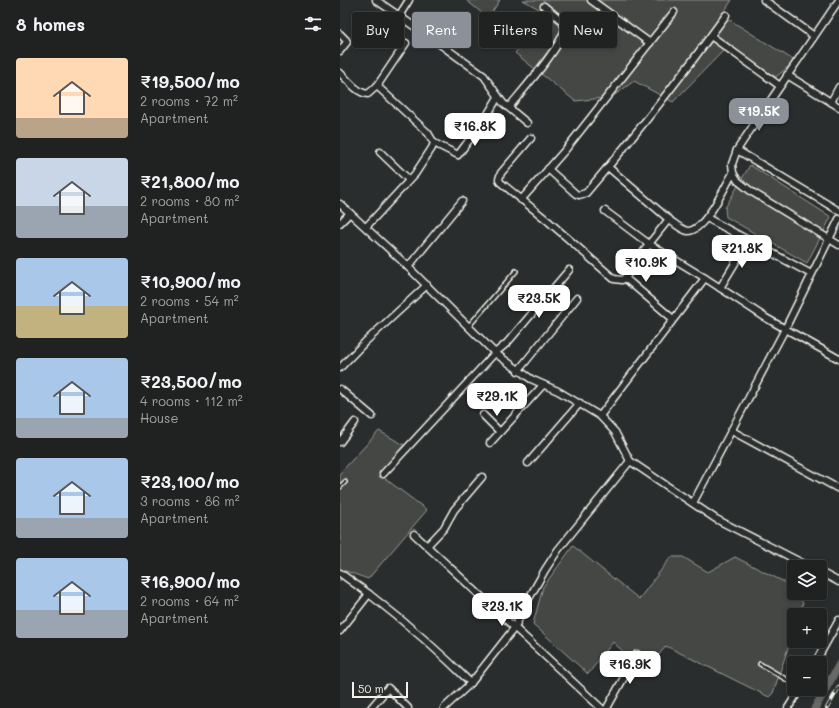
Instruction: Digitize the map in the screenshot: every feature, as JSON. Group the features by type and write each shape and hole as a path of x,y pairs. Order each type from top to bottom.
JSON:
{"street":[{"path":"376,0 393,12"},
{"path":"402,12 409,0"},
{"path":"591,0 650,43"},
{"path":"764,0 814,36"},
{"path":"839,0 737,150 732,164 733,173 738,182 839,245"},
{"path":"508,107 546,60 558,44 565,31 561,20 544,6"},
{"path":"521,200 548,169 674,12"},
{"path":"548,169 580,195 586,193 686,69 726,15"},
{"path":"404,20 484,76 498,97 527,123"},
{"path":"340,34 347,42 340,51"},
{"path":"711,36 780,86"},
{"path":"340,73 364,93 368,94 377,86 406,44"},
{"path":"788,75 839,107"},
{"path":"377,86 428,133 434,143 458,155 485,119 498,97"},
{"path":"831,102 839,87"},
{"path":"531,138 501,173 499,179 503,186 548,221 614,279 619,281 626,278 649,244 669,219"},
{"path":"366,227 409,180 427,156 434,143"},
{"path":"737,150 839,211"},
{"path":"380,152 409,180"},
{"path":"608,167 669,219 687,231 700,225 707,218 733,173"},
{"path":"408,267 462,201"},
{"path":"340,204 427,285 495,353 531,379 558,391 600,416 615,432 630,461 726,525 796,560"},
{"path":"605,211 649,244 785,329 839,359"},
{"path":"340,223 350,213"},
{"path":"707,218 811,274"},
{"path":"693,503 785,329 839,219"},
{"path":"720,288 749,240"},
{"path":"383,474 495,353 507,343 569,270"},
{"path":"626,278 673,319"},
{"path":"600,416 705,278"},
{"path":"340,368 365,342 427,285"},
{"path":"518,371 577,298"},
{"path":"490,443 499,431 543,385"},
{"path":"340,389 372,416"},
{"path":"528,463 580,403"},
{"path":"483,415 499,431"},
{"path":"340,442 355,422"},
{"path":"732,430 839,489"},
{"path":"444,708 471,683 515,627 527,602 558,550 630,461"},
{"path":"427,546 444,528 454,510 482,477"},
{"path":"414,534 600,708"},
{"path":"340,573 389,609 471,683"},
{"path":"827,576 839,582"},
{"path":"340,631 369,594"},
{"path":"819,656 839,620"},
{"path":"607,708 637,654"},
{"path":"371,708 388,688 408,708"},
{"path":"788,708 796,696"}],"lane":[{"path":"468,326 516,271"},
{"path":"340,487 345,482"},
{"path":"760,664 787,680"}],"shaded area":[{"path":"466,0 500,0 492,12 481,12"},
{"path":"523,0 732,0 722,15 795,61 776,77 724,50 673,102 634,81 612,97 575,101 515,53 519,48 552,48 552,12 544,12"},
{"path":"750,165 831,217 807,263 726,217 725,208"},
{"path":"379,431 404,445 379,474 427,510 368,579 346,571 340,581 340,473"},
{"path":"573,546 639,599 671,557 683,557 708,572 735,557 787,583 787,600 801,600 803,603 801,608 787,608 788,648 773,693 769,697 666,646 645,672 613,642 588,674 533,624 543,587"}],"waterway":[{"path":"815,708 839,665"}],"railway":[{"path":"827,708 839,687"}]}
